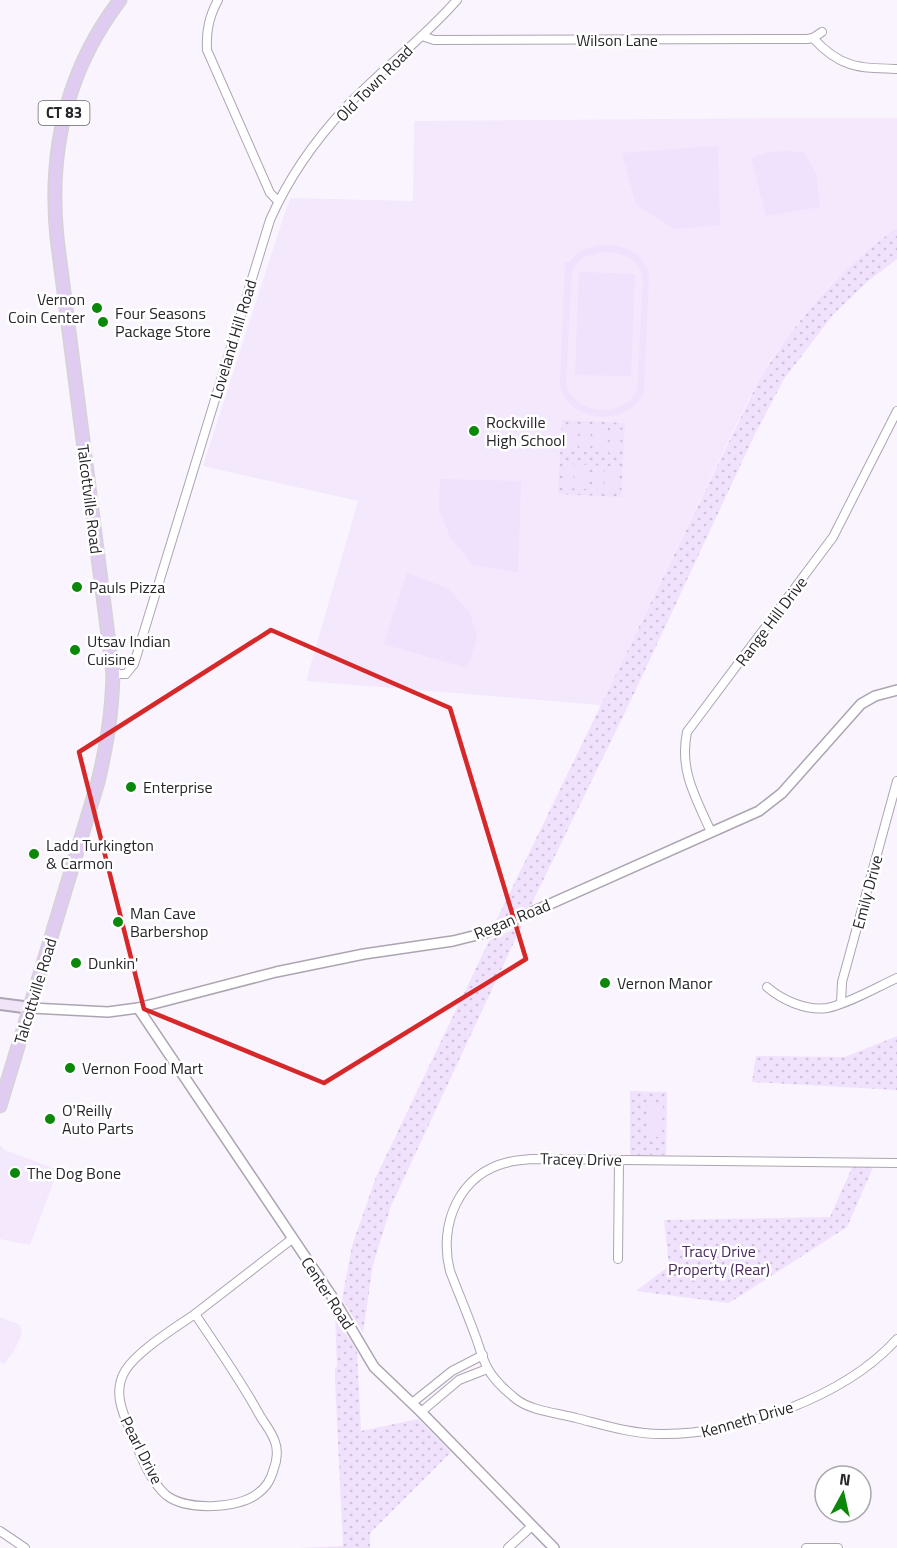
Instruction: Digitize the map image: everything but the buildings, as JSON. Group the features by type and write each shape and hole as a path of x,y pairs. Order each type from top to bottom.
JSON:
{"main road":[{"name":"Talcottville Road","path":"0,1106 103,760 111,719 113,674 57,238 54,177 58,138 77,72 91,45 120,0"},
{"path":"0,1004 31,1008"}],"street":[{"path":"218,0 206,32 207,50 270,193 278,201"},
{"name":"Old Town Road","path":"278,201 311,151 347,106 457,0"},
{"path":"822,32 813,38 823,50 846,64 862,68 897,69"},
{"name":"Wilson Lane","path":"422,36 434,40 813,38"},
{"name":"Loveland Hill Road","path":"113,674 126,674 134,664 270,220 278,201"},
{"name":"Range Hill Drive","path":"711,832 685,767 683,749 687,732 833,537 897,411"},
{"name":"Regan Road","path":"31,1008 108,1012 138,1008 276,972 364,954 453,941 485,933 759,811 774,801 861,704 875,696 897,690"},
{"name":"Emily Drive","path":"841,1003 842,982 897,781"},
{"path":"767,987 778,996 805,1007 826,1008 897,978"},
{"name":"Center Road","path":"138,1008 333,1299 374,1367 554,1548"},
{"name":"Tracey Drive","path":"487,1369 446,1255 449,1218 458,1199 478,1176 508,1162 532,1159 897,1162"},
{"path":"618,1260 619,1160"},
{"name":"Pearl Drive","path":"195,1314 249,1396 276,1443 276,1462 271,1481 258,1494 243,1503 196,1506 168,1496 149,1472 123,1413 119,1399 119,1386 124,1372 133,1360 292,1239"},
{"name":"Kenneth Drive","path":"487,1369 518,1401 536,1408 634,1432 695,1434 732,1426 809,1401 850,1379 889,1349 897,1340"},
{"path":"412,1403 452,1371 483,1355"},
{"path":"421,1412 459,1380 487,1369"},
{"path":"508,1548 532,1526"},
{"path":"0,1531 25,1548"},
{"path":"806,1548 838,1548"}],"highlighted area":[{"path":"271,630 450,708 526,959 324,1083 144,1009 79,752"}],"shaded area":[{"name":"Rockville High School","path":"897,118 897,228 830,285 803,316 770,361 750,396 601,705 306,681 358,501 203,466 291,198 413,201 414,121"},
{"path":"0,1145 5,1150 58,1170 30,1245 0,1239"},
{"path":"0,1317 20,1325 22,1334 14,1351 4,1364 0,1362"}],"green space":[{"path":"718,146 720,225 675,229 636,205 622,153"},
{"path":"771,152 804,153 816,173 820,207 766,216 751,158"},
{"path":"897,228 897,259 867,282 832,316 784,379 755,434 631,700 531,905 496,921 758,382 787,338 819,298 856,261"},
{"path":"598,245 623,248 631,251 643,261 649,276 644,391 637,403 613,416 586,414 574,407 565,397 560,384 565,262 569,262 580,251","holes":["602,252 616,253 629,258 638,267 643,280 637,390 631,400 621,406 598,410 577,401 569,392 566,381 572,271 582,258"]},
{"path":"579,272 635,274 631,376 575,375"},
{"path":"562,420 625,423 621,497 558,494"},
{"path":"565,426 576,427 575,451 564,450"},
{"path":"580,427 591,427 590,452 579,451"},
{"path":"595,428 606,428 605,452 594,452"},
{"path":"610,428 621,429 620,453 609,453"},
{"path":"563,464 574,464 573,489 562,488"},
{"path":"578,464 589,465 588,489 577,489"},
{"path":"593,465 604,466 603,490 592,490"},
{"path":"608,466 619,466 618,491 607,490"},
{"path":"440,479 521,481 518,572 473,565 450,537 439,508"},
{"path":"407,573 447,588 470,613 477,637 467,668 384,644"},
{"path":"522,925 391,1206 373,1265 363,1333 342,1299 352,1246 376,1177 489,941"},
{"path":"897,1036 897,1090 752,1082 756,1056 845,1057"},
{"path":"630,1091 667,1092 666,1155 630,1155"},
{"path":"648,1102 663,1103 662,1137 647,1137"},
{"name":"Tracy Drive Property (Rear)","path":"854,1163 875,1163 847,1227 729,1303 636,1291 669,1266 664,1220 830,1217"},
{"path":"335,1317 357,1351 361,1431 418,1419 451,1452 370,1533 370,1548 300,1548 343,1546 335,1380 335,1368 337,1367"}],"place":[{"name":"Vernon Coin Center","path":"97,308"},
{"name":"Four Seasons Package Store","path":"103,322"},
{"name":"Rockville High School","path":"474,431"},
{"name":"Pauls Pizza","path":"77,587"},
{"name":"Utsav Indian Cuisine","path":"75,650"},
{"name":"Enterprise","path":"131,787"},
{"name":"Ladd Turkington & Carmon","path":"34,854"},
{"name":"Man Cave Barbershop","path":"118,922"},
{"name":"Dunkin'","path":"76,963"},
{"name":"Vernon Manor","path":"605,983"},
{"name":"Vernon Food Mart","path":"70,1068"},
{"name":"O'Reilly Auto Parts","path":"50,1119"},
{"name":"The Dog Bone","path":"15,1173"}]}
